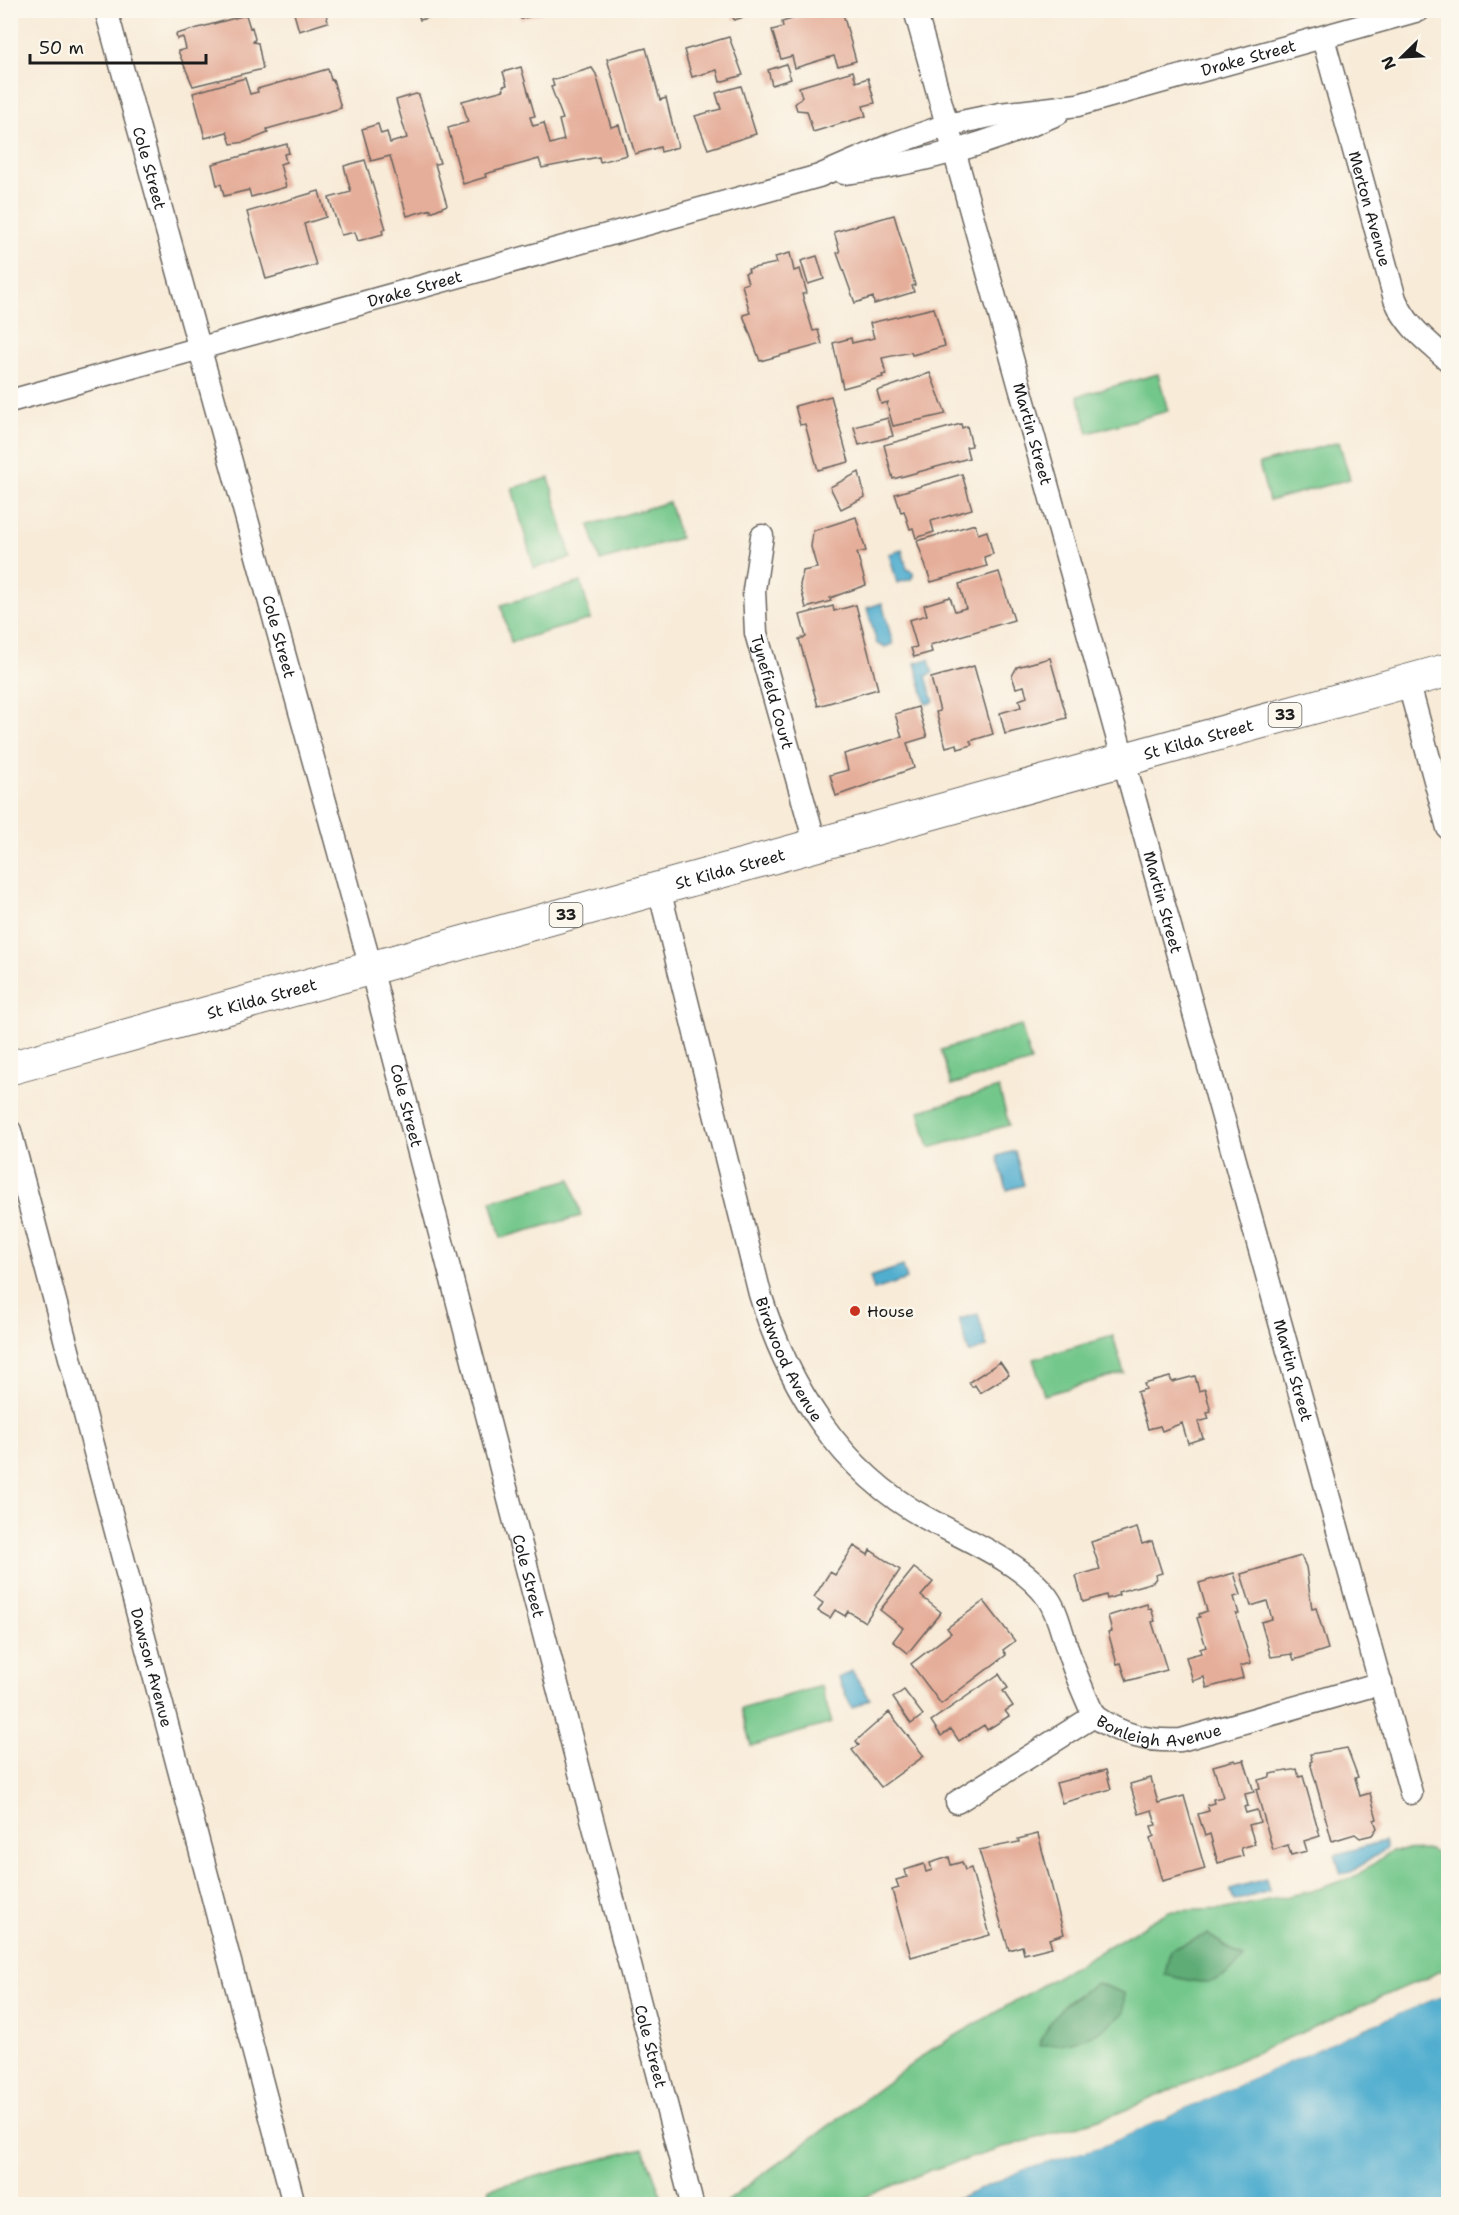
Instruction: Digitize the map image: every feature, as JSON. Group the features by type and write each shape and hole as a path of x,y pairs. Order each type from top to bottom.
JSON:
{"main road":[{"name":"St Kilda Street","path":"10,1068 1449,670"}],"street":[{"name":"Cole Street","path":"106,10 370,968 692,2205"},
{"name":"Martin Street","path":"915,10 1411,1794"},
{"name":"Drake Street","path":"819,176 900,166 955,153 1006,137 1078,105 1419,10"},
{"name":"Merton Avenue","path":"1323,38 1395,299 1402,316 1414,332 1449,360"},
{"name":"Drake Street","path":"10,401 819,176 893,144 947,125 1000,114 1078,105"},
{"name":"Tynefield Court","path":"762,536 754,590 756,633 816,846"},
{"path":"1408,681 1449,828"},
{"name":"Birdwood Avenue","path":"659,889 760,1294 773,1337 799,1390 830,1437 868,1477 923,1516 1027,1575 1047,1596 1055,1610 1081,1688 1094,1716"},
{"name":"Dawson Avenue","path":"10,1131 294,2205"},
{"name":"Bonleigh Avenue","path":"957,1802 1094,1716 1131,1736 1155,1741 1180,1740 1381,1683"}],"green space":[{"path":"1158,374 1168,411 1088,433 1078,396"},
{"path":"1339,442 1350,479 1269,501 1259,464"},
{"path":"549,478 571,558 534,568 512,488"},
{"path":"669,502 680,538 600,561 589,525"},
{"path":"581,582 591,619 511,642 501,605"},
{"path":"1021,1025 1031,1062 951,1085 941,1050"},
{"path":"999,1088 1009,1125 929,1148 919,1111"},
{"path":"571,1179 581,1216 501,1238 491,1201"},
{"path":"1113,1336 1124,1373 1044,1395 1033,1359"},
{"path":"821,1686 832,1723 751,1746 741,1709"},
{"path":"1430,1850 1448,1862 1448,1968 1116,2114 931,2170 848,2204 723,2204 931,2050 1169,1911 1225,1909 1312,1891 1354,1877 1392,1851"},
{"path":"1207,1934 1244,1958 1225,1976 1209,1982 1165,1975 1170,1950"},
{"path":"1097,1983 1124,1993 1124,2012 1105,2028 1085,2038 1052,2045 1039,2045 1061,2008"},
{"path":"643,2148 665,2204 494,2204 489,2189"}],"water":[{"path":"902,550 907,569 913,572 913,576 911,579 897,583 889,554"},
{"path":"882,603 893,644 885,647 877,644 867,608"},
{"path":"929,659 933,673 926,676 934,702 926,704 915,663"},
{"path":"1015,1151 1024,1185 1007,1190 997,1156"},
{"path":"903,1266 907,1279 874,1290 870,1277"},
{"path":"978,1314 987,1347 969,1353 959,1319"},
{"path":"852,1671 870,1699 852,1708 838,1678"},
{"path":"1384,1841 1386,1849 1351,1872 1341,1874 1335,1855"},
{"path":"1266,1879 1269,1891 1234,1901 1230,1889"},
{"path":"1448,1993 1448,2204 946,2204 1022,2170 1105,2145 1351,2034"}],"pier":[{"path":"1448,1990 1448,1993 1351,2034 1105,2145 1022,2170 943,2204 1020,2167 1104,2142 1350,2031"}],"building":[{"path":"293,10 325,10 328,22 299,31"},
{"path":"417,10 451,10 451,11 420,20"},
{"path":"519,10 548,10 548,11 521,19"},
{"path":"731,10 764,10 764,11 734,20"},
{"path":"822,10 842,10 856,61 838,66 834,56 795,68 792,56 781,59 772,30 783,27 782,22"},
{"path":"246,15 250,28 252,27 255,39 253,42 258,43 263,69 193,86 178,51 186,49 183,37 177,39 176,34"},
{"path":"729,37 743,75 720,82 717,70 692,77 684,50"},
{"path":"646,48 660,100 666,98 678,147 661,152 660,147 635,154 607,59"},
{"path":"786,64 791,79 772,85 768,70"},
{"path":"521,67 535,116 530,117 533,126 544,123 550,144 564,140 559,120 563,119 551,87 554,86 552,80 592,68 596,74 611,127 619,125 627,155 600,162 599,157 542,168 539,159 485,174 486,177 463,184 448,128 468,122 462,101 504,90 503,86 507,85 503,72"},
{"path":"328,69 341,108 267,129 268,133 245,142 231,144 227,132 205,138 193,93 245,78 250,94 258,92 257,89"},
{"path":"853,71 856,82 868,78 875,103 863,106 866,116 813,132 807,111 797,110 795,104 802,97 799,87"},
{"path":"741,86 756,134 708,149 695,116 721,109 716,93"},
{"path":"419,95 440,163 435,164 447,205 431,212 431,209 407,216 390,156 371,161 362,129 378,124 381,134 387,132 390,143 407,138 396,100"},
{"path":"287,144 289,153 284,154 286,162 280,164 286,187 251,197 249,190 224,196 221,184 217,185 212,164"},
{"path":"365,160 386,229 382,230 383,234 358,241 355,232 341,235 329,198 351,192 344,166"},
{"path":"319,191 326,217 304,224 316,265 266,279 247,212"},
{"path":"894,215 915,285 912,286 914,292 874,304 873,297 855,303 837,253 840,252 834,232"},
{"path":"790,253 794,271 800,269 807,293 802,294 813,331 818,330 822,344 760,361 743,315 750,313 742,285 748,283 745,273 749,272 748,269 777,263 775,257"},
{"path":"817,256 824,279 808,284 801,261"},
{"path":"934,308 945,346 912,355 911,352 882,358 886,374 882,375 883,377 843,388 833,343 851,338 852,343 874,338 870,323"},
{"path":"930,373 946,414 893,426 888,402 881,404 877,391"},
{"path":"831,396 849,462 818,470 805,424 800,425 795,406"},
{"path":"888,418 893,436 859,445 854,427"},
{"path":"961,424 962,428 967,426 972,446 966,447 969,458 893,479 884,445"},
{"path":"859,472 865,497 841,509 830,487"},
{"path":"962,474 972,509 931,521 934,532 916,538 913,528 910,529 904,511 901,512 895,494"},
{"path":"856,517 866,551 857,553 866,585 830,598 831,601 806,608 800,585 803,571 817,568 811,547 813,531"},
{"path":"975,524 978,534 987,531 993,554 984,557 987,566 931,582 917,541"},
{"path":"999,572 1014,620 930,645 932,652 914,657 911,648 917,647 909,620 927,615 924,605 950,597 955,611 966,608 959,584"},
{"path":"856,605 878,689 818,706 799,639 806,637 800,615 833,606 834,611"},
{"path":"1050,658 1067,718 1005,734 1000,713 1021,707 1019,700 1027,697 1024,686 1016,688 1012,676 1017,667"},
{"path":"974,666 993,734 970,741 972,745 958,749 957,744 946,747 936,712 940,711 931,678"},
{"path":"918,707 927,737 907,743 914,768 836,796 830,775 848,770 844,754 902,737 895,714"},
{"path":"1000,1362 1009,1375 980,1393 975,1385 972,1387 969,1382"},
{"path":"1195,1376 1199,1391 1205,1389 1211,1412 1207,1413 1209,1419 1198,1422 1203,1438 1188,1443 1182,1423 1162,1431 1160,1426 1148,1429 1137,1392 1146,1389 1144,1384 1170,1377 1172,1382"},
{"path":"1137,1528 1142,1544 1152,1541 1162,1573 1155,1575 1153,1582 1118,1592 1119,1595 1107,1599 1106,1595 1083,1602 1076,1576 1100,1569 1091,1542"},
{"path":"854,1546 868,1555 870,1550 900,1570 865,1622 848,1611 845,1616 835,1610 830,1618 818,1611 823,1603 814,1597 830,1572 835,1575"},
{"path":"1301,1556 1306,1567 1312,1609 1316,1608 1328,1649 1294,1660 1292,1654 1271,1657 1261,1622 1272,1619 1267,1601 1251,1606 1241,1574"},
{"path":"914,1568 933,1582 921,1596 941,1612 908,1653 893,1641 903,1628 880,1610"},
{"path":"1234,1573 1241,1595 1234,1597 1239,1614 1236,1614 1251,1663 1240,1666 1243,1678 1207,1688 1204,1677 1193,1681 1186,1657 1201,1653 1200,1649 1206,1647 1197,1618 1200,1617 1199,1614 1207,1611 1199,1583"},
{"path":"984,1601 1015,1641 1003,1650 1006,1655 941,1704 911,1664 951,1633 947,1628"},
{"path":"1147,1604 1148,1609 1151,1608 1155,1621 1152,1622 1167,1670 1127,1681 1121,1663 1117,1664 1108,1632 1112,1631 1108,1616"},
{"path":"999,1674 1008,1688 1003,1691 1013,1706 1005,1711 1009,1716 987,1730 984,1725 959,1741 951,1729 941,1736 931,1721"},
{"path":"904,1690 923,1715 911,1724 893,1698"},
{"path":"889,1712 924,1756 881,1787 852,1750 859,1745 856,1741"},
{"path":"1347,1748 1358,1777 1355,1778 1360,1796 1370,1793 1377,1828 1372,1835 1360,1838 1355,1834 1332,1841 1310,1762 1312,1761 1310,1754"},
{"path":"1235,1760 1236,1762 1244,1760 1254,1792 1245,1794 1248,1806 1244,1807 1246,1813 1257,1810 1260,1822 1249,1825 1255,1844 1241,1848 1243,1856 1218,1863 1210,1834 1205,1836 1198,1814 1209,1811 1207,1805 1214,1803 1213,1799 1223,1797 1213,1766"},
{"path":"1297,1769 1299,1777 1303,1776 1320,1836 1304,1841 1307,1851 1291,1855 1288,1845 1273,1850 1256,1789 1260,1788 1258,1780 1270,1777 1270,1774"},
{"path":"1106,1770 1111,1789 1062,1803 1056,1783"},
{"path":"1151,1778 1158,1803 1184,1796 1205,1869 1162,1881 1150,1838 1154,1836 1151,1826 1156,1825 1152,1810 1139,1814 1130,1784"},
{"path":"1038,1834 1064,1934 1049,1939 1052,1947 1024,1954 1022,1946 1009,1950 979,1850 1019,1842 1018,1839"},
{"path":"949,1857 951,1865 962,1862 965,1870 971,1868 990,1935 911,1957 892,1890 899,1888 896,1880 907,1877 905,1870 924,1864 926,1872 932,1870 930,1863"}],"place":[{"name":"House","path":"855,1311"}]}
